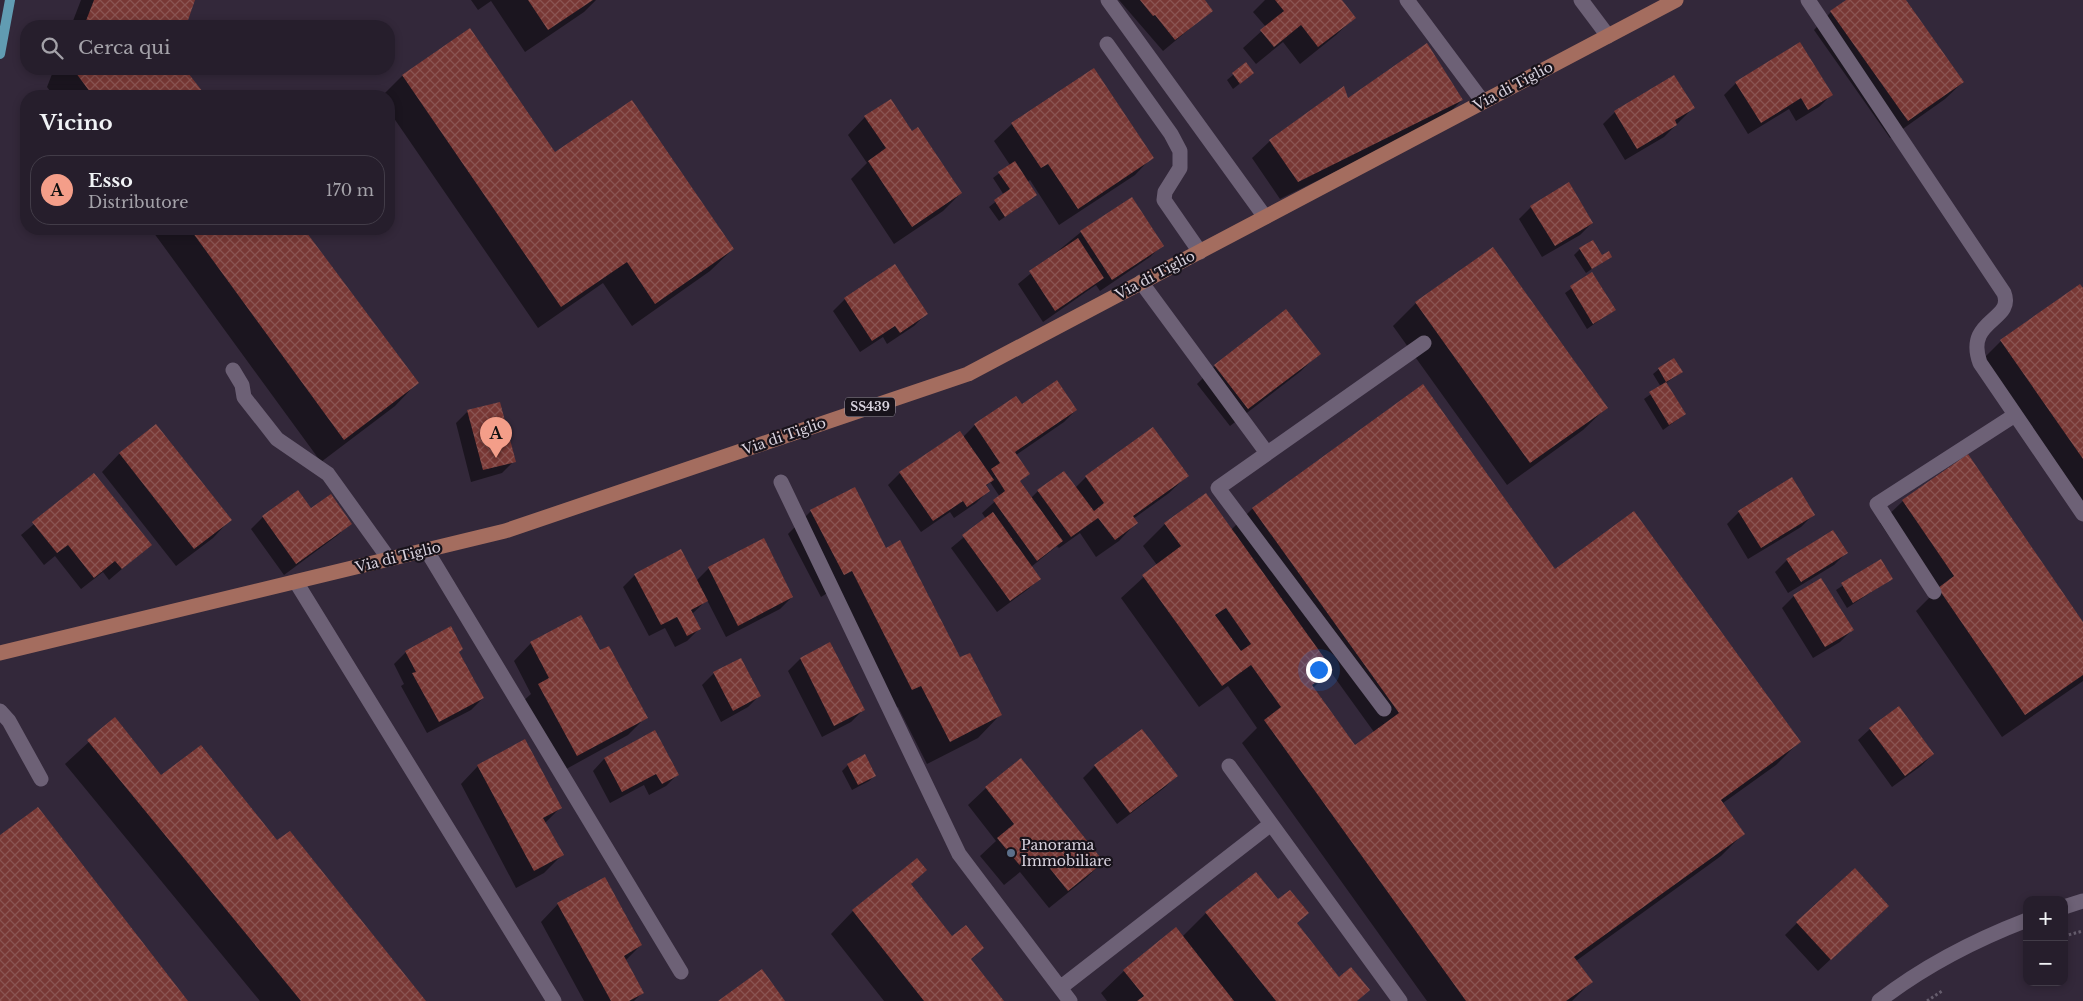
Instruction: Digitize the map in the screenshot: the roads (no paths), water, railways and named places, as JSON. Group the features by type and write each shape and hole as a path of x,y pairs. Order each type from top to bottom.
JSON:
{"main road":[{"name":"Via di Tiglio","path":"0,653 505,532 968,374 1676,0"}],"street":[{"path":"1108,0 1265,217"},
{"path":"1407,0 1483,102"},
{"path":"1581,0 1608,36"},
{"path":"1808,0 2004,293 2007,300 2004,308 1979,334 1976,342 1976,352 1980,363 2083,514"},
{"path":"1107,44 1171,134 1180,151 1180,168 1166,192 1164,200 1200,252"},
{"path":"1141,282 1268,453"},
{"path":"1384,709 1218,488 1424,343"},
{"path":"233,370 242,385 244,397 277,439 328,474 389,560"},
{"path":"1934,592 1877,504 2016,415"},
{"path":"781,482 959,854 1070,1001"},
{"path":"427,550 681,972"},
{"path":"296,582 554,1001"},
{"path":"0,711 9,721 41,779"},
{"path":"1229,766 1400,1001"},
{"path":"1060,988 1271,824"},
{"path":"2068,906 2083,901"},
{"path":"1879,1001 1962,949 2023,922"}],"waterway":[{"path":"0,54 10,0"}],"place":[{"name":"Esso","path":"496,458"},
{"name":"Panorama Immobiliare","path":"1011,853"}]}
